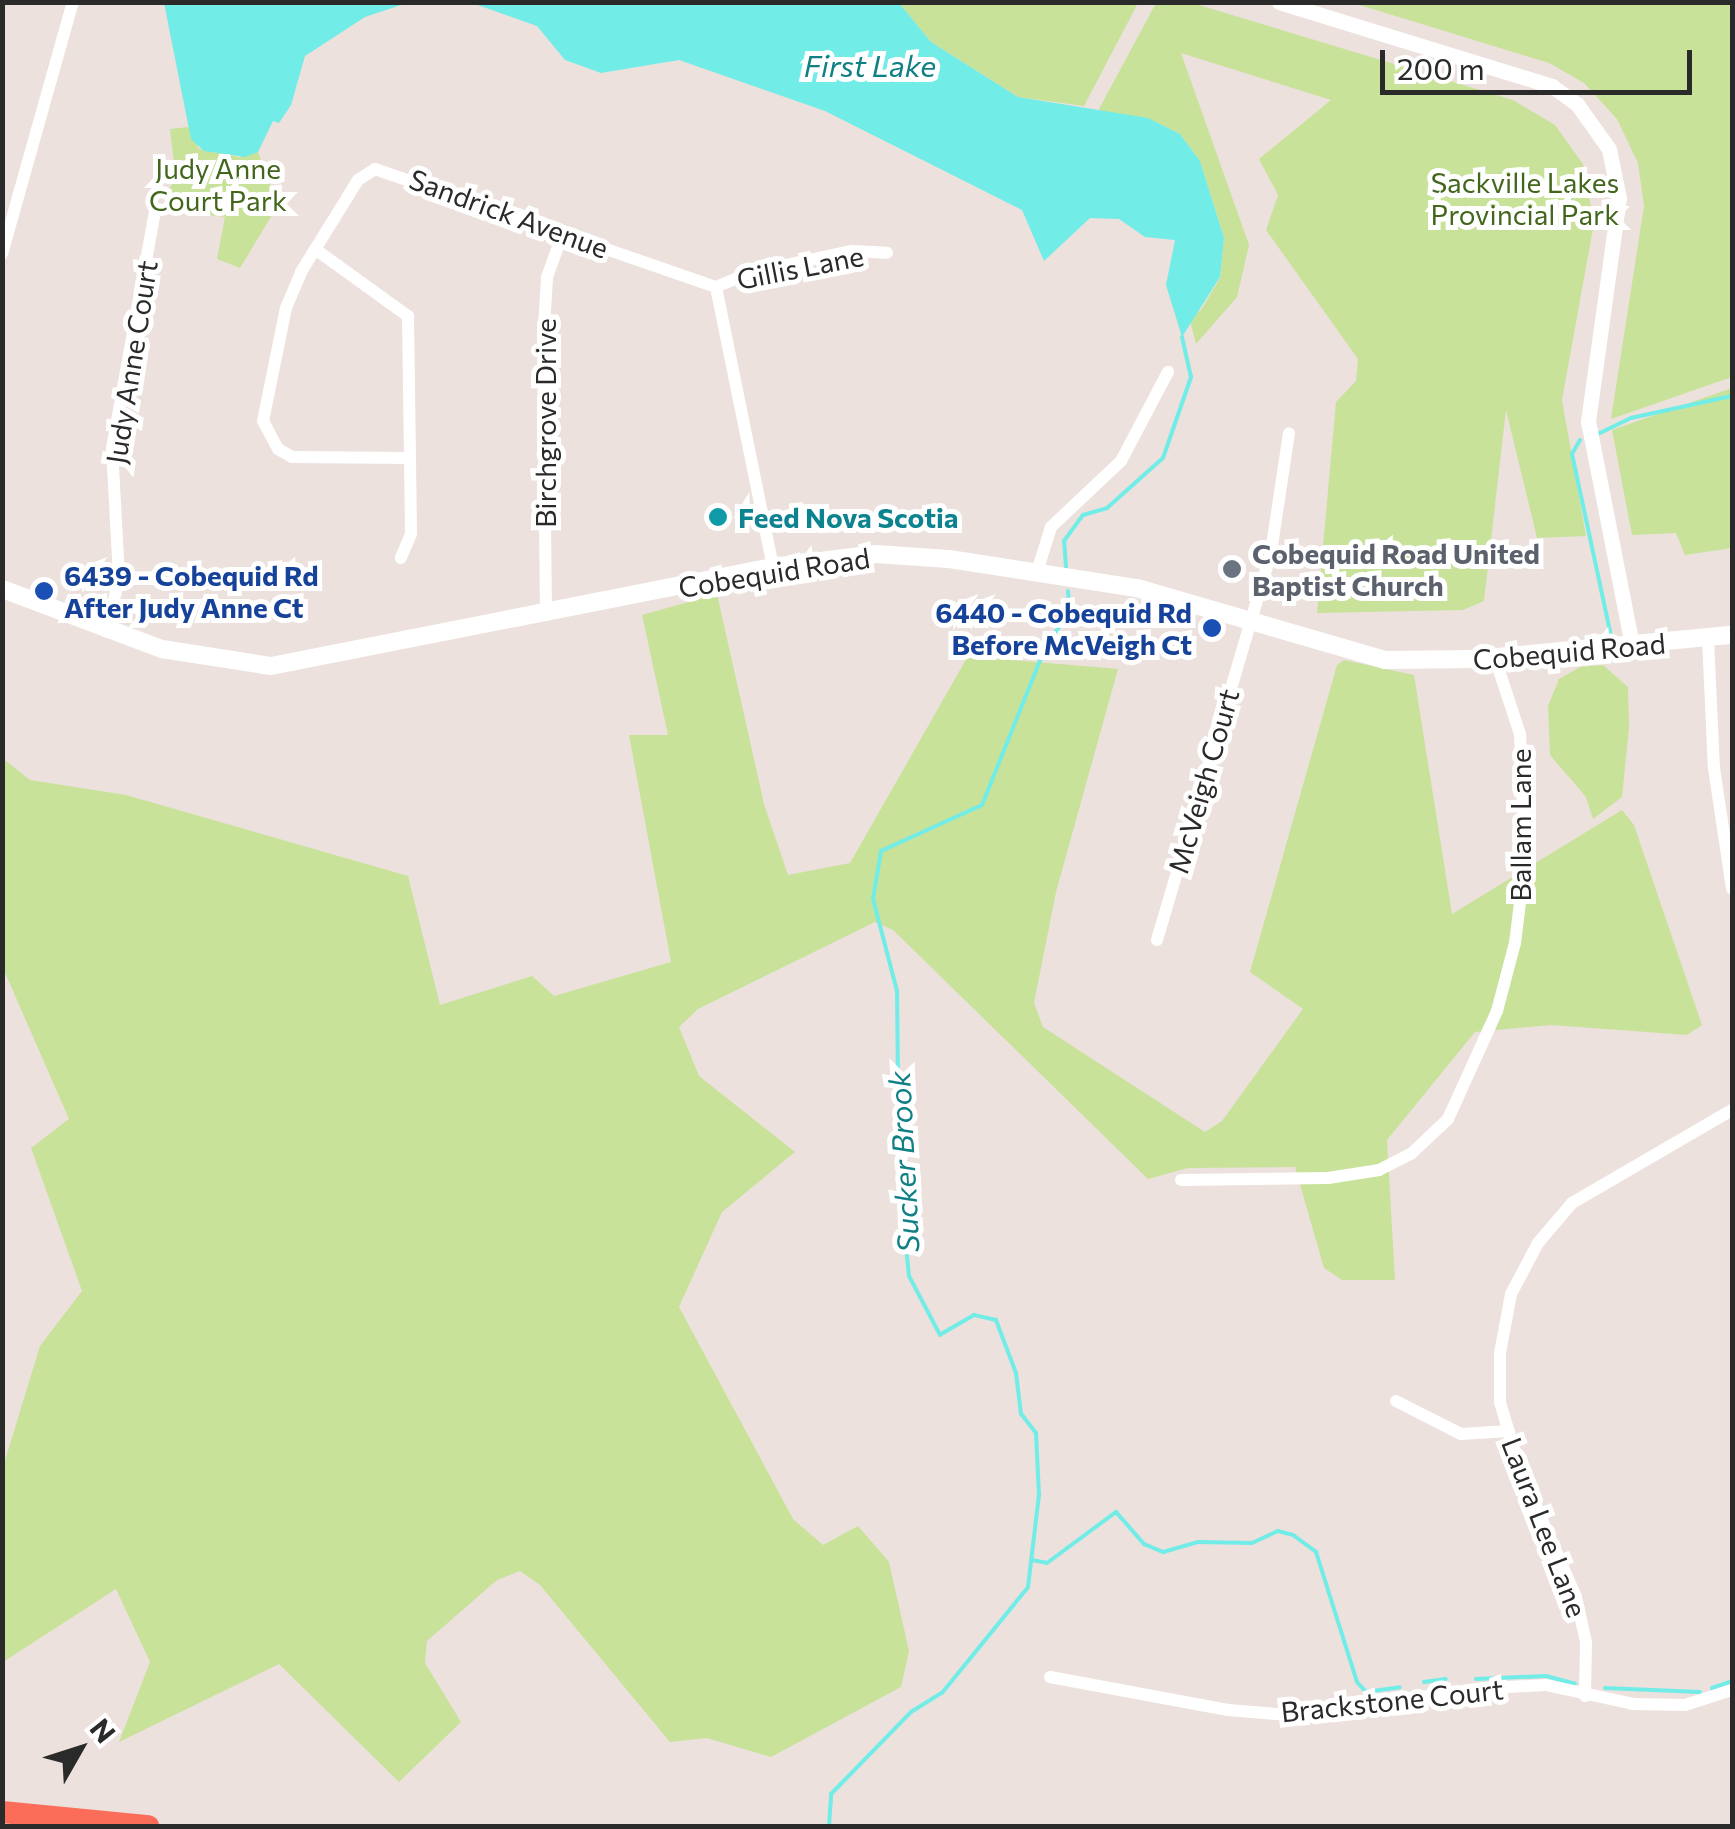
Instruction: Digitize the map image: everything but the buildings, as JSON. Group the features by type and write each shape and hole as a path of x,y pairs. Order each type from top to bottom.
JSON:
{"highway":[{"path":"2,1812 148,1826"}],"main road":[{"name":"Cobequid Road","path":"2,589 106,632 198,657 271,666 546,615 773,567 876,554 1037,572 1136,588 1385,660 1496,658 1732,635"}],"street":[{"path":"2,254 73,2"},
{"path":"1279,2 1552,86 1577,104 1609,149 1619,198 1588,421 1632,645"},
{"name":"Sandrick Avenue","path":"410,458 305,460 278,450 268,436 262,406 286,308 358,180 383,168 718,293"},
{"name":"Judy Anne Court","path":"106,632 119,577 112,448 155,211"},
{"name":"Birchgrove Drive","path":"546,615 543,345 547,278 562,233"},
{"path":"316,250 408,316 411,534 401,558"},
{"name":"Gillis Lane","path":"718,293 749,273 852,251 887,253"},
{"path":"718,293 773,567"},
{"path":"1037,572 1052,527 1121,461 1168,372"},
{"name":"McVeigh Court","path":"1158,940 1271,552 1290,433"},
{"path":"1708,638 1714,768 1732,889"},
{"name":"Ballam Lane","path":"1181,1180 1328,1178 1380,1170 1410,1154 1448,1119 1496,1012 1516,942 1525,863 1520,734 1496,658"},
{"name":"Laura Lee Lane","path":"1585,1696 1586,1642 1576,1597 1500,1402 1500,1353 1511,1294 1538,1243 1572,1203 1732,1110"},
{"path":"1396,1401 1461,1434 1509,1431"},
{"name":"Brackstone Court","path":"1050,1677 1228,1710 1289,1715 1490,1688 1546,1685 1585,1696 1685,1705 1732,1690"}],"green space":[{"path":"1189,2 1513,100 1555,125 1583,164 1594,223 1562,400 1586,536 1537,538 1506,410 1484,601 1463,610 1317,613 1336,402 1356,381 1358,359 1266,230 1278,195 1259,159 1331,100 1181,53 1249,245 1237,297 1196,344 1189,317 1201,310 1220,278 1224,238 1200,161 1180,134 1156,122 1098,111 1156,3"},
{"path":"899,3 1138,3 1084,106 1018,97 931,42"},
{"name":"Sackville Lakes Provincial Park","path":"1353,3 1732,3 1732,377 1611,419 1644,206 1638,163 1617,119 1584,83 1549,63"},
{"name":"Judy Anne Court Park","path":"189,127 199,149 239,157 258,152 278,205 240,268 217,259 225,217 176,211 166,192 176,180 170,129"},
{"path":"1732,388 1732,548 1685,555 1676,533 1632,535 1612,430"},
{"path":"717,594 764,804 788,875 850,863 968,656 1118,669 1056,892 1034,1003 1043,1027 1205,1132 1222,1121 1303,1009 1250,972 1337,665 1344,660 1414,675 1452,914 1622,810 1634,825 1702,1025 1687,1035 1551,1025 1475,1032 1387,1140 1395,1280 1342,1280 1324,1268 1295,1167 1188,1168 1148,1179 893,930 875,922 698,1009 679,1027 699,1076 795,1152 722,1212 679,1307 793,1519 823,1545 858,1526 889,1562 909,1651 901,1687 771,1757 707,1738 670,1742 540,1585 520,1571 497,1580 427,1641 425,1663 461,1722 399,1782 279,1664 119,1742 150,1662 116,1589 3,1662 3,1467 40,1346 82,1291 31,1148 69,1119 3,968 2,758 30,780 126,795 408,876 440,1005 532,976 554,996 671,962 629,735 668,735 642,615"},
{"path":"1603,665 1628,687 1629,727 1622,797 1593,819 1586,797 1550,755 1548,706 1559,679 1580,667"}],"water":[{"path":"164,2 407,3 365,17 305,56 291,105 279,123 273,121 258,152 245,157 204,151 191,139"},
{"name":"First Lake","path":"472,3 899,3 931,42 1018,97 1148,118 1180,134 1200,161 1224,238 1220,277 1182,337 1166,285 1175,240 1145,237 1119,219 1090,218 1044,261 1022,210 825,111 679,60 601,73 565,60 537,26"}],"waterway":[{"name":"Sucker Brook","path":"1066,567 1064,541 1083,515 1107,508 1163,458 1191,377 1182,337"},
{"path":"1598,434 1631,418 1732,396"},
{"path":"1580,440 1572,454 1611,636"},
{"name":"Sucker Brook","path":"829,1826 831,1794 911,1712 942,1693 1028,1587 1039,1495 1036,1433 1021,1414 1016,1373 996,1320 974,1315 940,1335 909,1276 899,1179 897,991 873,899 881,851 982,805 1046,646 1070,611 1068,591"},
{"path":"1032,1560 1047,1563 1116,1512 1144,1544 1163,1552 1198,1542 1252,1543 1278,1531 1293,1535 1316,1552 1357,1682 1366,1692 1400,1687"},
{"path":"1476,1679 1546,1676 1575,1684"},
{"path":"1424,1682 1446,1679"},
{"path":"1712,1688 1732,1681"},
{"path":"1605,1688 1700,1692"}],"place":[{"name":"Feed Nova Scotia","path":"718,517"},
{"name":"Cobequid Road United Baptist Church","path":"1232,569"},
{"name":"6439 - Cobequid Rd After Judy Anne Ct","path":"44,591"},
{"name":"6440 - Cobequid Rd Before McVeigh Ct","path":"1212,628"}]}
